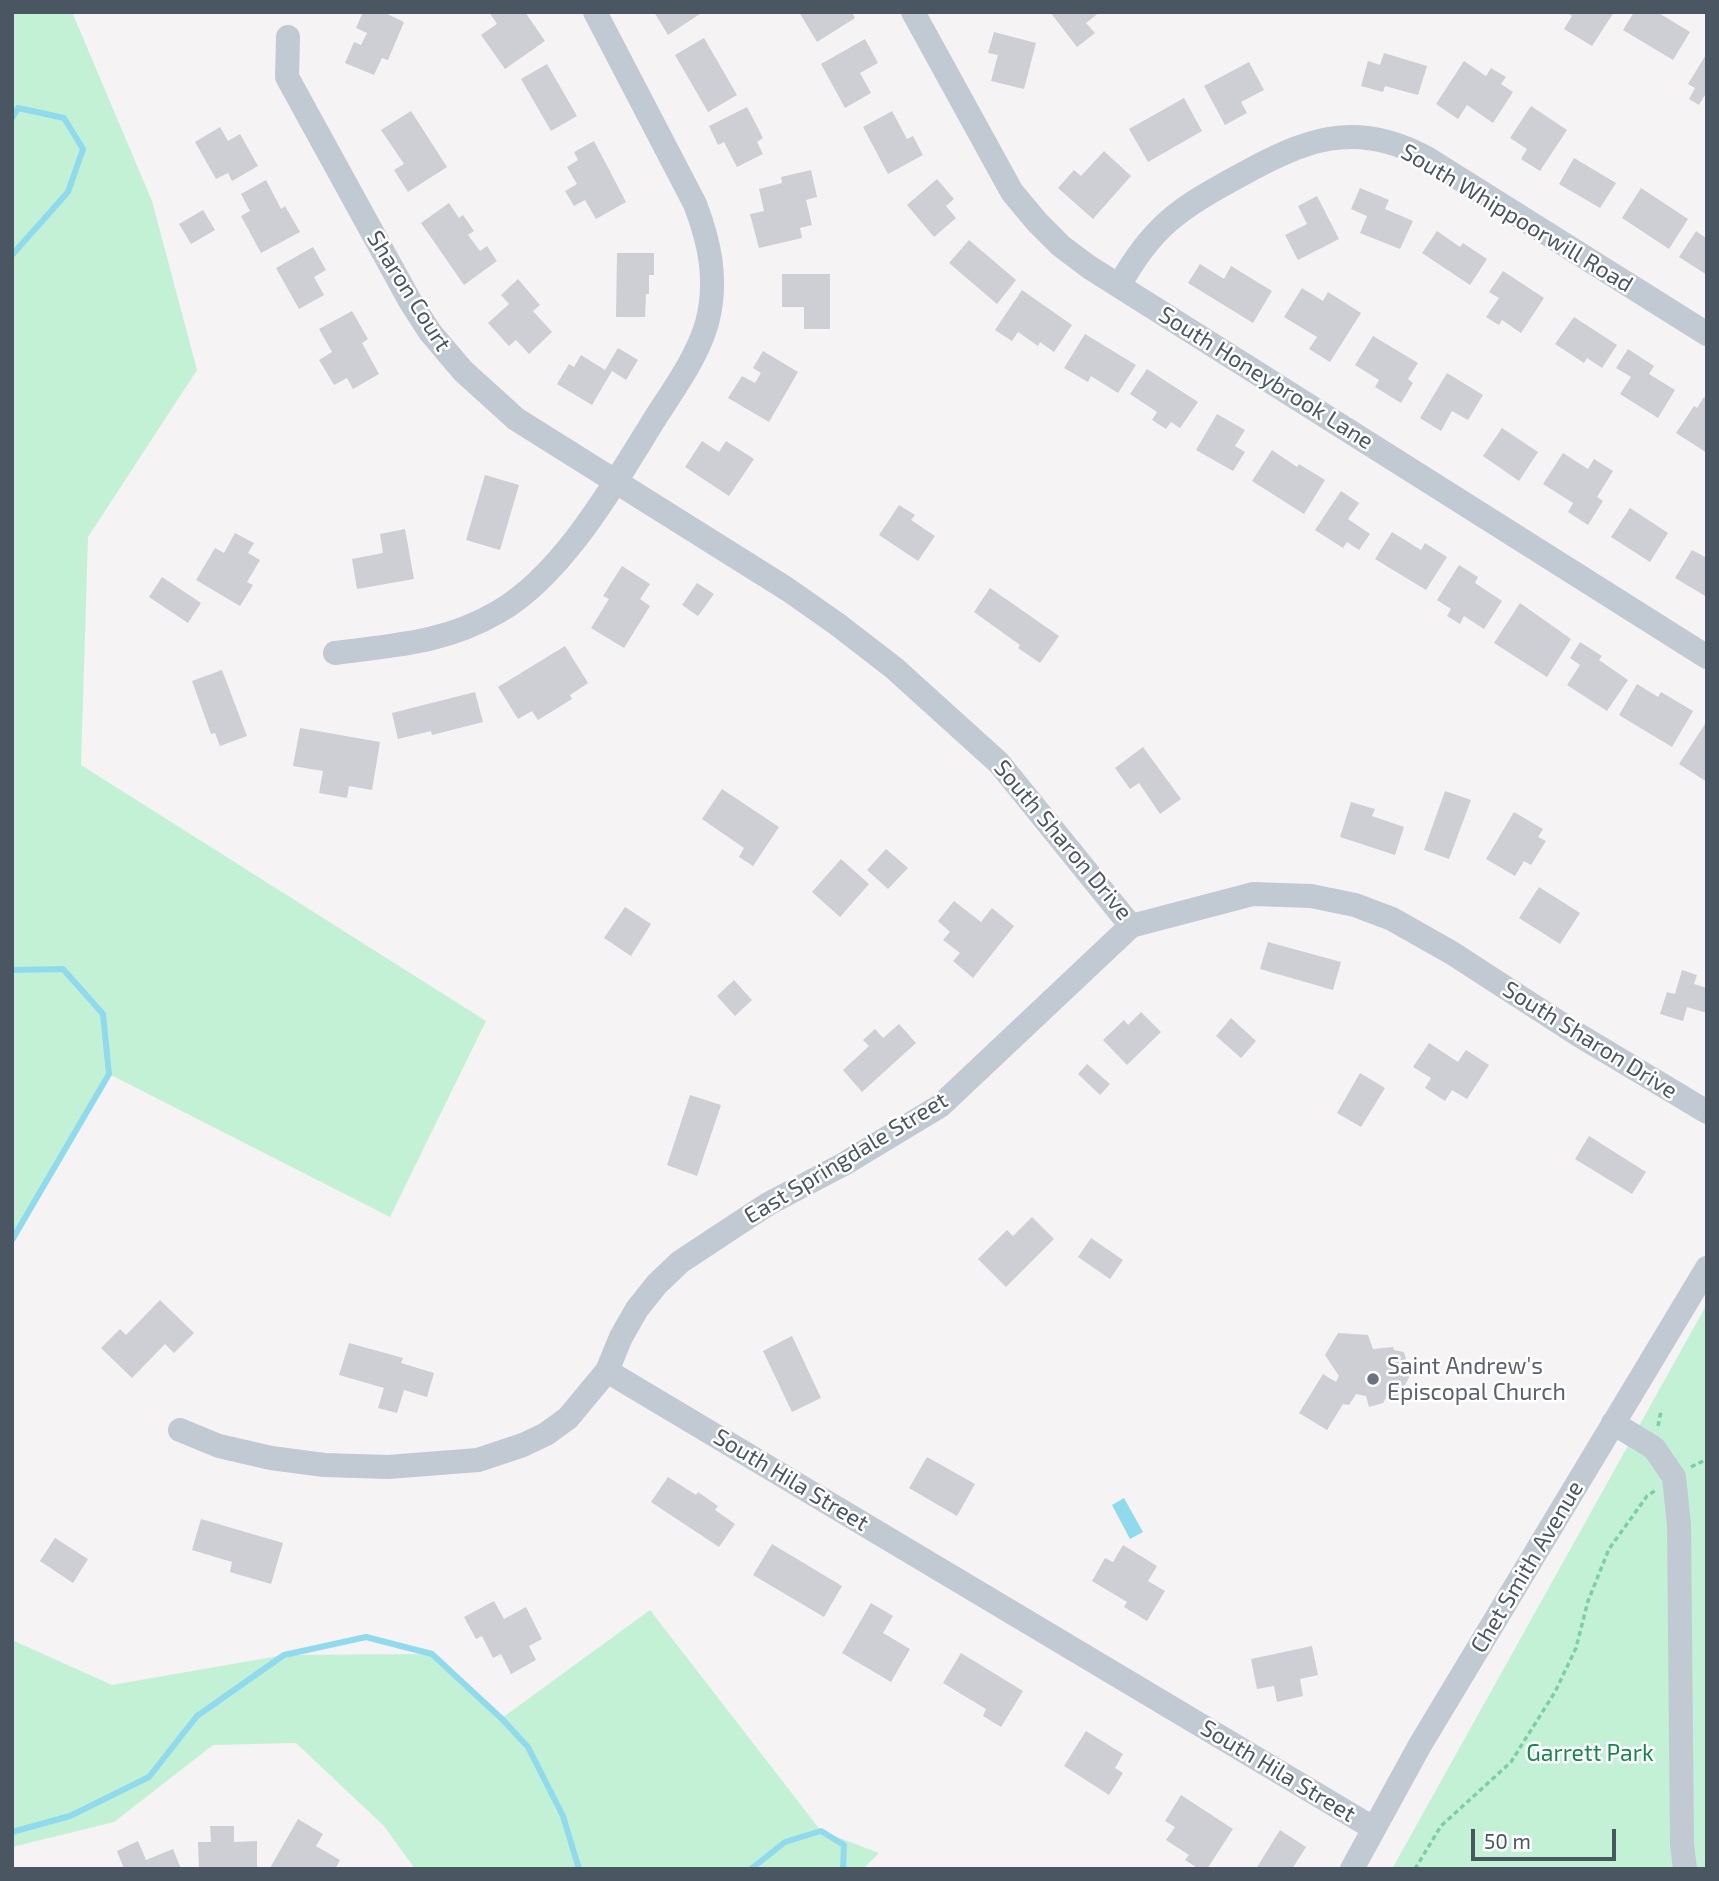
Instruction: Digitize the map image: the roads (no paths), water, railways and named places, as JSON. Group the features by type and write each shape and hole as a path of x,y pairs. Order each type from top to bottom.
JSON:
{"street":[{"path":"335,653 435,640 479,623 501,611 544,576 615,482 699,345 710,308 713,278 705,229 695,204 595,12"},
{"name":"South Honeybrook Lane","path":"916,13 1013,192 1061,246 1088,267 1707,657"},
{"name":"Sharon Court","path":"288,37 287,77 386,259 430,332 481,390 516,419 615,482"},
{"name":"South Whippoorwill Road","path":"1119,286 1150,238 1192,201 1298,146 1342,136 1370,138 1391,142 1425,157 1707,334"},
{"name":"South Sharon Drive","path":"615,482 787,589 902,675 999,763 1131,926 1253,894 1311,895 1354,905 1392,919 1452,953 1707,1112"},
{"name":"East Springdale Street","path":"607,1371 621,1337 637,1310 657,1284 680,1262 768,1204 844,1164 940,1106 1131,926"},
{"name":"Chet Smith Avenue","path":"1352,1869 1373,1828 1707,1268"},
{"path":"180,1430 219,1446 271,1458 324,1465 388,1467 478,1460 546,1434 568,1418 607,1371"},
{"name":"South Hila Street","path":"607,1371 1373,1828"},
{"path":"1613,1423 1654,1448 1675,1477 1679,1525 1682,1843 1685,1869"}],"water":[{"path":"1124,1498 1143,1532 1130,1539 1112,1505"}],"waterway":[{"path":"12,118 18,108 64,118 83,149 68,192 12,255"},
{"path":"12,970 63,969 103,1014 109,1074 12,1240"},
{"path":"12,1832 70,1816 149,1777 197,1716 284,1655 366,1637 432,1654 528,1747 563,1816 579,1869"},
{"path":"751,1869 785,1842 821,1831 844,1845 843,1869"}],"place":[{"name":"Saint Andrew's Episcopal Church","path":"1373,1379"}],"park label":[{"name":"Garrett Park","path":"1590,1753"}]}
